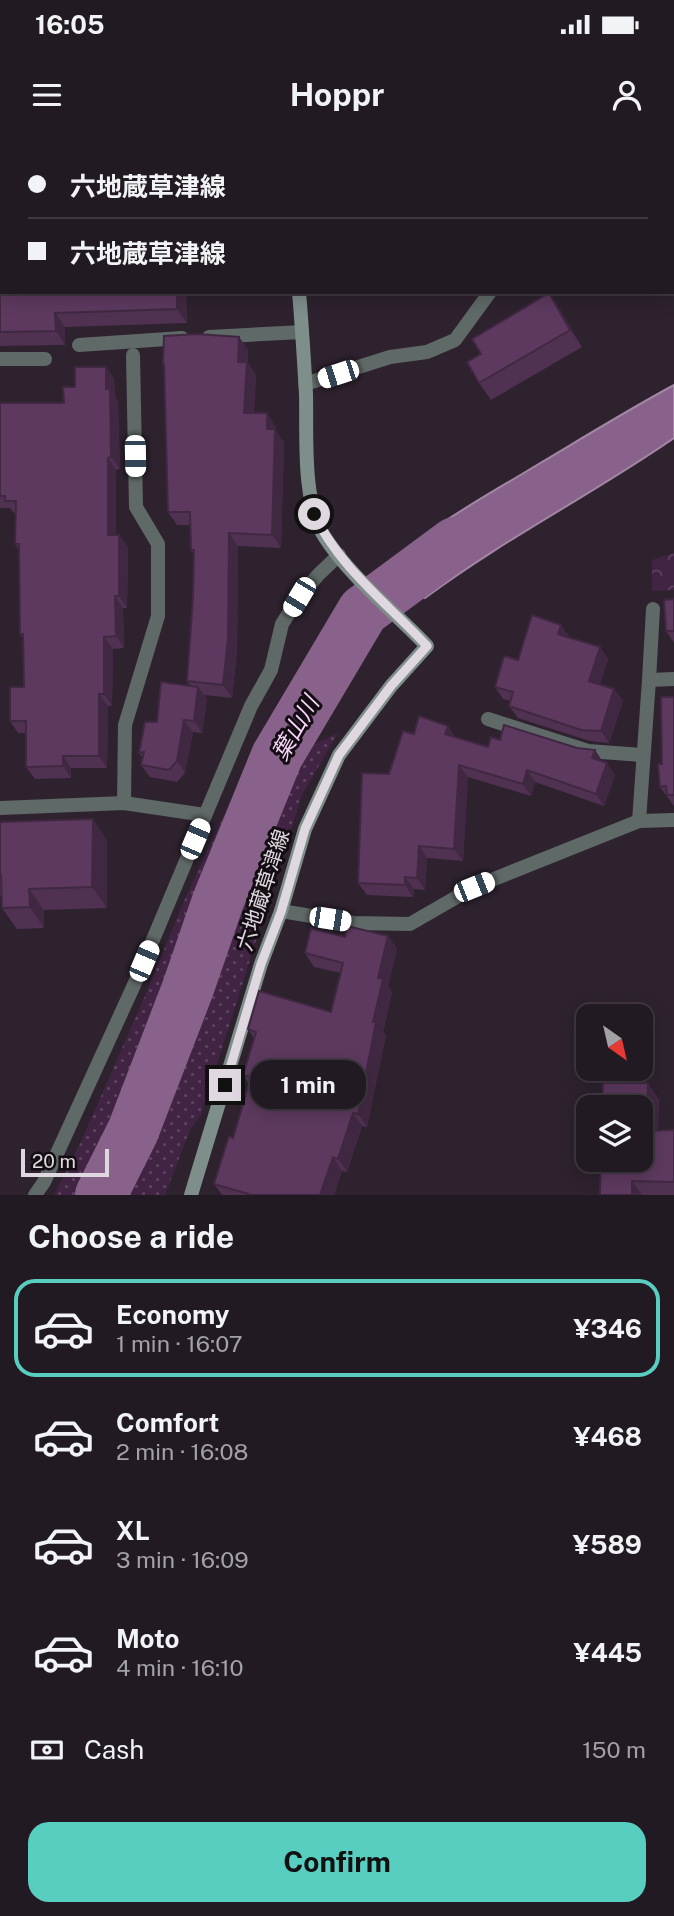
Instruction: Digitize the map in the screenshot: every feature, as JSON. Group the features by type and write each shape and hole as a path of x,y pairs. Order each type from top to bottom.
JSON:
{"main road":[{"name":"六地蔵草津線","path":"191,1195 305,829 339,755 391,686 427,646 355,575 324,536 314,514 309,485 299,294"}],"street":[{"path":"305,384 390,357 427,352 455,340 489,294"},
{"path":"79,345 302,332"},
{"path":"124,803 125,725 158,616 158,544 136,507 134,355"},
{"path":"0,359 44,359"},
{"path":"36,1195 134,985 251,706 271,670 282,624 299,597 339,555"},
{"path":"639,821 653,609"},
{"path":"649,680 674,679"},
{"path":"488,719 588,751 642,755"},
{"path":"0,808 124,803 205,815"},
{"path":"281,912 354,923 410,925 474,887 639,821 674,820"}],"green space":[{"path":"674,553 674,590 652,591 652,560"},
{"path":"338,733 302,795 201,1115 190,1130 165,1195 125,1195 134,1181 225,956 248,880 290,769 308,747"},
{"path":"258,743 270,746 100,1173 89,1195 54,1195 81,1142 184,901"}],"shaded area":[{"path":"674,385 674,438 486,556 425,598 404,590 382,571 415,542 452,517"}],"building":[{"path":"0,294 177,294 177,309 55,313 56,331 0,332"},
{"path":"547,294 570,330 479,383 467,362 481,354 472,339"},
{"path":"198,334 239,337 238,362 247,362 244,413 267,413 267,429 275,429 272,535 229,533 228,637 223,685 187,681 194,550 191,550 190,512 168,512 164,336"},
{"path":"75,367 106,367 106,389 110,389 108,535 119,535 119,596 115,596 116,636 104,637 104,694 99,694 99,756 63,756 63,766 26,767 26,721 10,721 10,687 24,687 23,634 20,634 19,544 15,544 16,501 5,501 5,496 0,496 0,403 64,403 63,387 75,387"},
{"path":"674,599 674,631 666,631 664,600"},
{"path":"532,615 561,625 558,634 600,647 589,681 614,689 601,731 581,730 509,706 513,692 495,687 504,656 518,660"},
{"path":"161,682 198,687 194,721 184,720 177,761 169,770 141,765 144,752 139,753 145,722 157,722"},
{"path":"661,697 674,697 674,795 667,795 666,786 660,787 658,764 662,764"},
{"path":"419,716 448,726 445,734 488,747 491,737 500,740 504,725 577,748 595,750 592,758 607,763 596,794 527,770 523,784 459,765 454,849 419,846 417,878 405,877 405,885 358,883 362,773 389,774 403,731 414,734"},
{"path":"93,819 92,887 29,889 30,907 2,908 0,822"},
{"path":"347,926 388,936 378,978 383,979 358,1114 353,1113 338,1159 333,1157 320,1195 252,1195 214,1184 229,1136 233,1138 251,1077 243,1075 256,1032 248,1029 259,991 331,1012 343,963 305,953 311,928 345,937"},
{"path":"603,1083 648,1083 648,1095 603,1095"},
{"path":"674,1130 674,1182 632,1181 632,1195 600,1195 601,1172 653,1172 653,1131"}],"waterway":[{"name":"葉山川","path":"101,1195 133,1131 218,901 277,756 363,611 455,543"}],"route":[{"path":"225,1085 305,829 339,755 391,686 427,646 355,575 324,536 314,514"}]}
